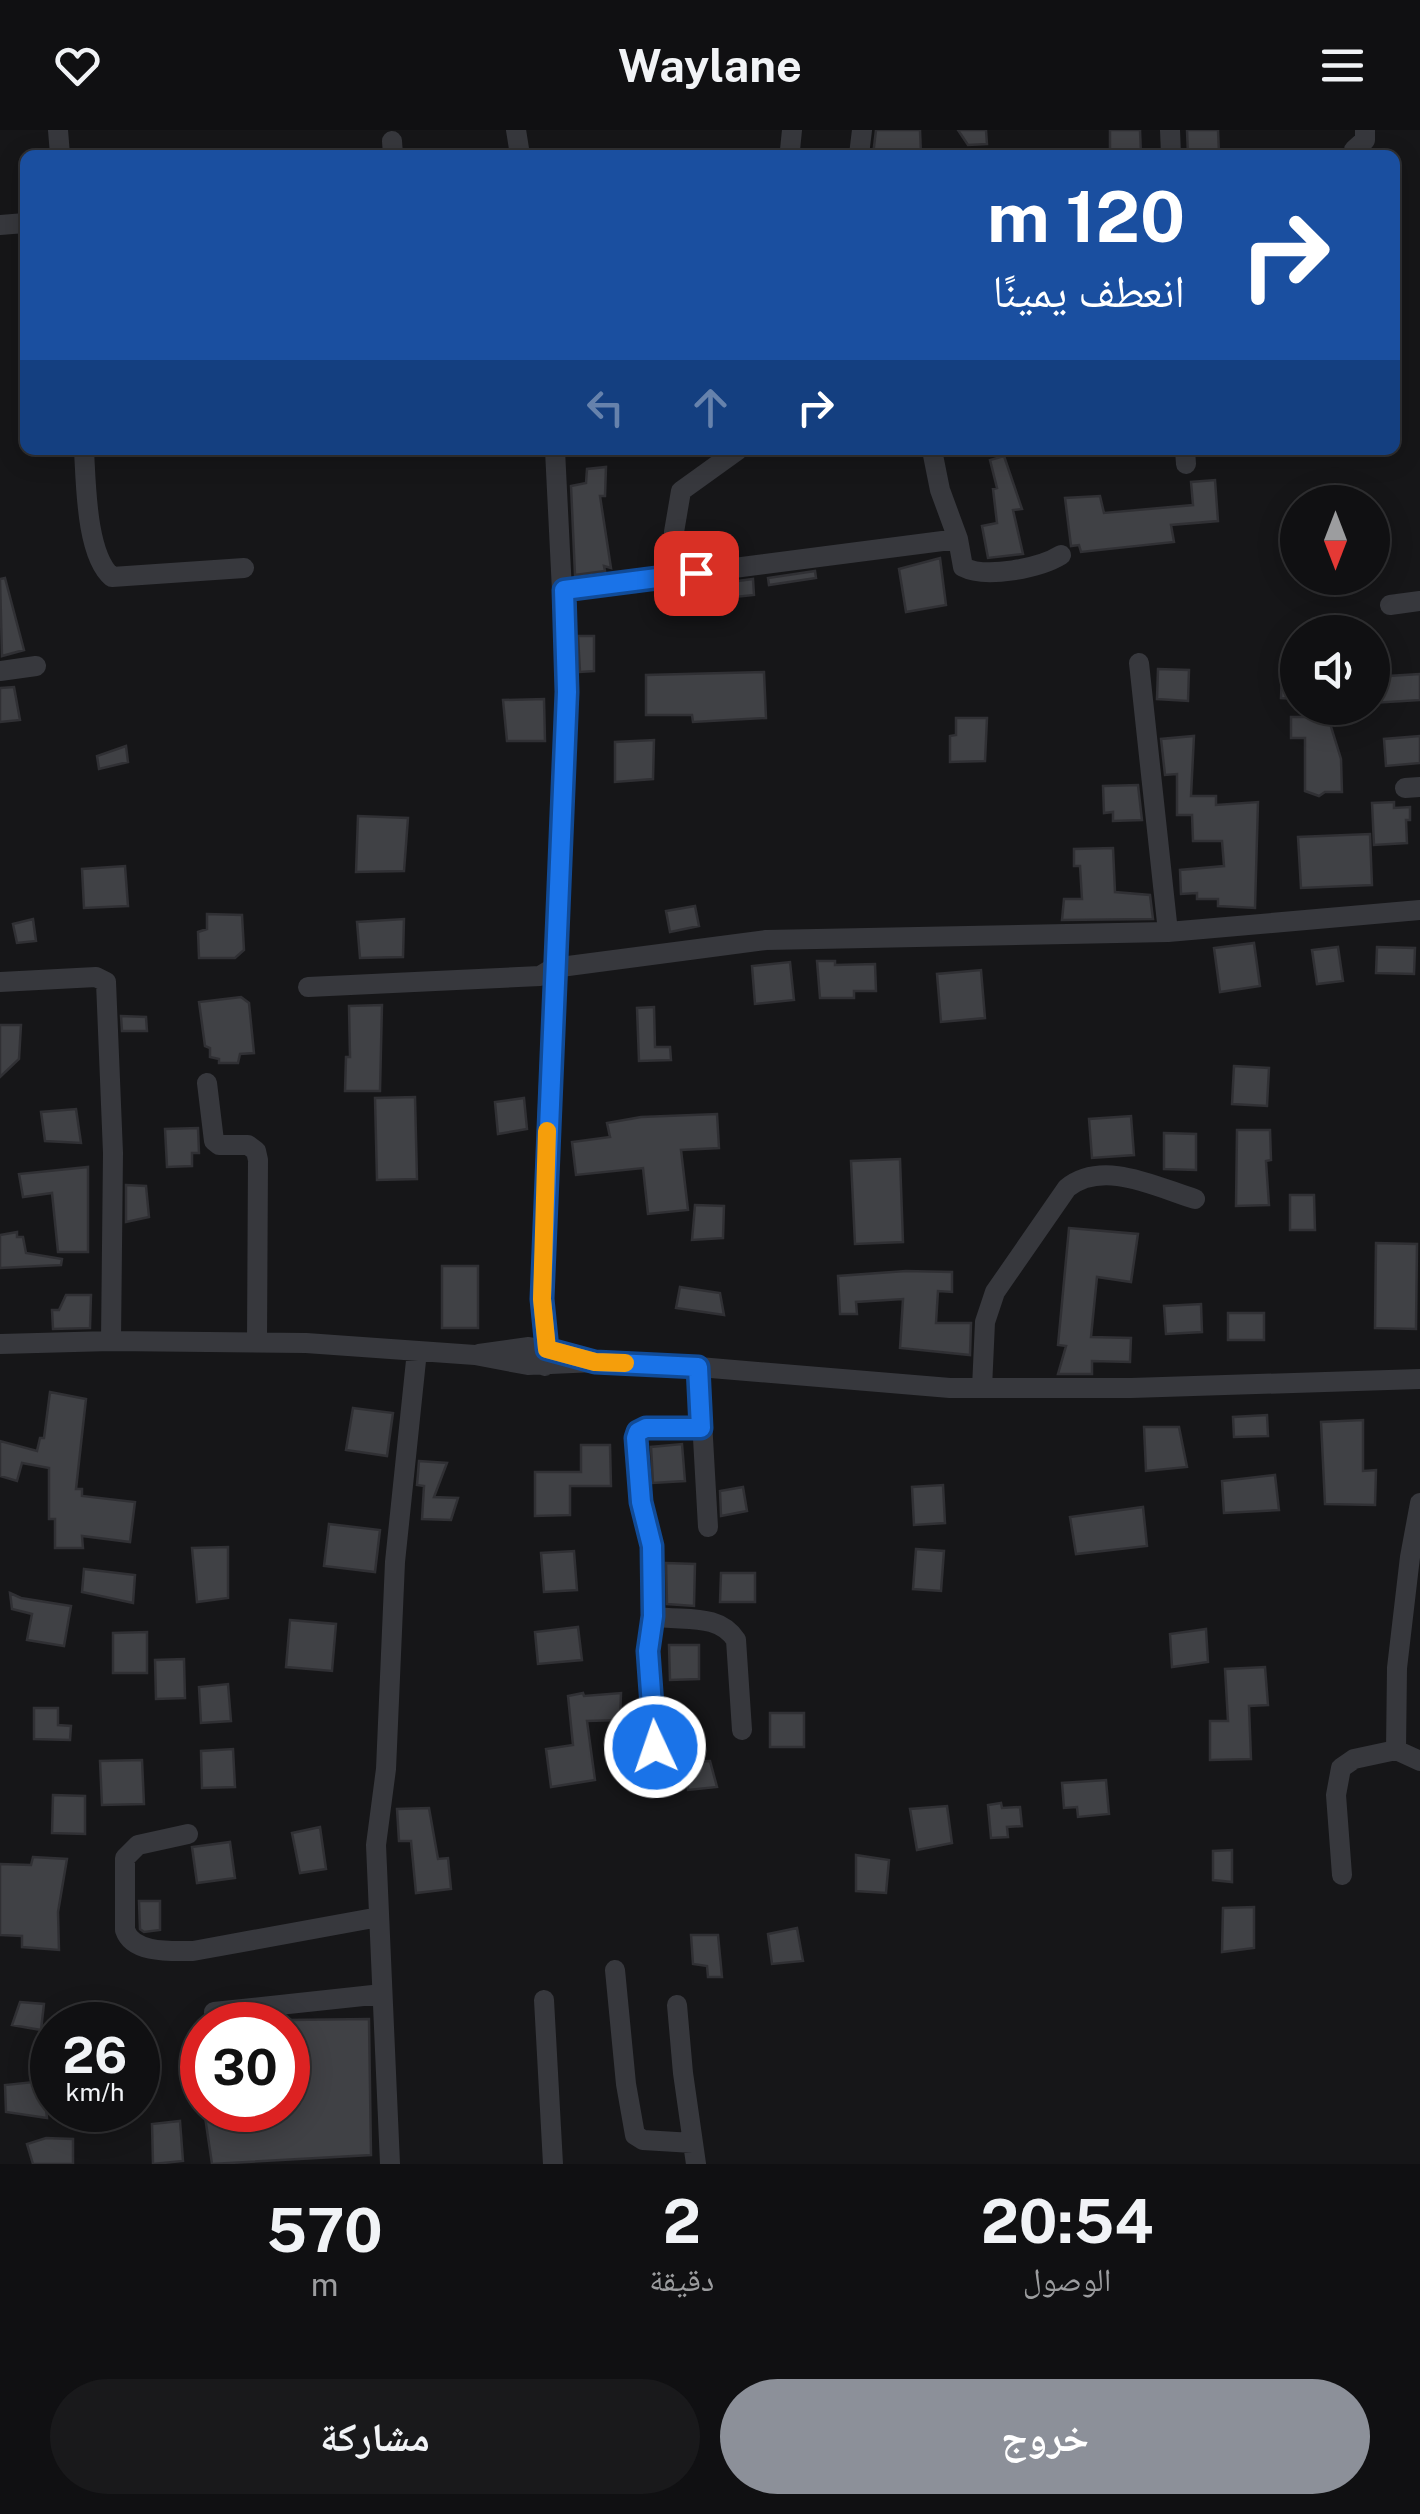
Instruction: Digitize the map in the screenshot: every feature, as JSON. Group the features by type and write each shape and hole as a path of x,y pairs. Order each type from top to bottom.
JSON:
{"street":[{"path":"1354,150 1365,140 1364,130"},
{"path":"84,455 88,505 99,562 112,577 244,568"},
{"path":"537,1357 567,692 556,455"},
{"path":"676,576 674,532 681,491 731,455"},
{"path":"933,455 963,567 990,572 1045,565 1061,555"},
{"path":"564,590 958,539"},
{"path":"1390,605 1420,601"},
{"path":"1139,663 1168,932"},
{"path":"0,670 36,666"},
{"path":"308,986 540,976 553,968 766,940 1168,932 1420,910"},
{"path":"0,982 96,977 106,982 113,1153 111,1341"},
{"path":"207,1084 214,1141 219,1145 248,1145 256,1151 258,1160 257,1342"},
{"path":"982,1388 985,1322 995,1292 1067,1188 1079,1178 1107,1175 1195,1199"},
{"path":"0,1344 257,1342 982,1388 1130,1388 1420,1379"},
{"path":"390,2164 376,1846 386,1770 396,1562 417,1351"},
{"path":"698,1367 708,1528"},
{"path":"655,1747 648,1651 653,1616 650,1532 641,1502 636,1438 646,1428 701,1428"},
{"path":"1396,1750 1394,1711 1402,1615 1420,1503"},
{"path":"653,1616 716,1622 730,1630 736,1640 742,1730"},
{"path":"1342,1874 1336,1796 1341,1768 1354,1759 1396,1750 1420,1761"},
{"path":"188,1834 138,1845 124,1858 125,1930 137,1944 193,1951 379,1917"},
{"path":"615,1970 634,2134 643,2140 695,2153 677,2005"},
{"path":"307,2002 382,1994"},
{"path":"544,2000 554,2164"}],"building":[{"path":"876,130 920,130 921,150 874,150"},
{"path":"958,130 986,130 987,144 968,145"},
{"path":"1110,130 1140,130 1141,150 1110,150"},
{"path":"1187,130 1218,130 1219,150 1188,150"},
{"path":"1004,456 1022,509 1013,510 1023,554 988,558 982,526 997,523 993,489 997,488 990,460"},
{"path":"606,467 605,496 600,496 611,568 604,566 605,571 575,575 571,486 586,483 587,469"},
{"path":"1215,480 1218,521 1171,525 1174,542 1081,552 1079,545 1071,546 1065,498 1100,496 1104,513 1193,505 1191,482"},
{"path":"940,558 946,605 906,612 899,569"},
{"path":"815,571 816,578 769,585 768,578"},
{"path":"5,578 24,650 2,656 0,579"},
{"path":"753,579 754,595 725,598 726,604 687,608 686,598 670,600 669,590"},
{"path":"578,636 594,636 594,671 580,672"},
{"path":"1158,669 1189,670 1188,701 1157,699"},
{"path":"764,672 766,718 693,722 692,715 646,715 646,675"},
{"path":"1420,674 1420,700 1390,702 1390,676"},
{"path":"14,687 20,720 0,722 0,688"},
{"path":"544,699 545,741 507,741 503,700"},
{"path":"956,718 987,718 985,761 950,762 950,736 956,735"},
{"path":"1291,725 1330,725 1341,759 1342,792 1319,796 1305,791 1305,738 1291,738"},
{"path":"1194,736 1191,796 1216,796 1216,805 1258,802 1255,908 1218,906 1218,899 1197,899 1197,893 1181,894 1180,870 1224,866 1222,841 1193,841 1192,815 1177,815 1177,774 1165,775 1161,739"},
{"path":"1420,736 1420,763 1386,766 1384,739"},
{"path":"654,740 653,779 615,782 615,742"},
{"path":"126,746 128,762 99,769 97,756"},
{"path":"1138,785 1142,820 1113,821 1113,812 1104,813 1103,786"},
{"path":"1394,802 1394,808 1410,807 1407,843 1374,845 1372,803"},
{"path":"358,816 408,818 404,871 356,872"},
{"path":"1370,834 1372,885 1301,888 1298,837"},
{"path":"1113,848 1115,892 1150,895 1153,919 1062,920 1064,899 1082,899 1080,866 1074,866 1074,849"},
{"path":"125,866 128,906 84,908 82,869"},
{"path":"695,906 699,926 670,932 666,911"},
{"path":"207,914 242,915 244,950 235,958 199,958 198,932 207,929"},
{"path":"33,919 36,941 17,943 13,924"},
{"path":"404,919 403,957 360,958 357,922"},
{"path":"1254,943 1260,986 1220,992 1214,948"},
{"path":"1338,947 1343,981 1317,984 1312,950"},
{"path":"1377,947 1415,948 1414,974 1376,973"},
{"path":"817,961 835,961 835,965 875,964 876,991 854,991 854,998 820,998"},
{"path":"790,962 794,1000 755,1004 752,966"},
{"path":"981,970 985,1018 941,1022 937,974"},
{"path":"241,997 249,1003 254,1053 240,1054 238,1063 219,1063 219,1059 210,1057 210,1048 205,1046 199,1002"},
{"path":"382,1005 380,1091 345,1091 346,1057 350,1057 349,1006"},
{"path":"654,1007 655,1047 670,1047 671,1060 639,1061 637,1008"},
{"path":"121,1016 146,1017 147,1031 122,1031"},
{"path":"0,1025 21,1025 19,1059 0,1077"},
{"path":"1234,1066 1269,1068 1267,1106 1232,1104"},
{"path":"415,1097 417,1179 377,1180 375,1098"},
{"path":"524,1098 527,1129 498,1134 495,1102"},
{"path":"76,1109 81,1143 45,1141 41,1112"},
{"path":"717,1114 719,1148 681,1150 688,1210 648,1214 643,1168 576,1175 572,1142 610,1137 607,1123 641,1117"},
{"path":"1131,1116 1134,1155 1092,1158 1089,1119"},
{"path":"198,1128 199,1153 192,1153 192,1166 167,1167 165,1129"},
{"path":"1237,1130 1270,1130 1271,1160 1266,1161 1269,1205 1236,1206"},
{"path":"1164,1133 1196,1134 1196,1170 1164,1169"},
{"path":"900,1159 903,1242 855,1244 851,1161"},
{"path":"88,1167 88,1252 58,1252 52,1193 23,1197 19,1174"},
{"path":"126,1185 146,1186 149,1217 126,1222"},
{"path":"1290,1195 1314,1195 1315,1230 1290,1230"},
{"path":"695,1205 724,1206 723,1238 692,1240"},
{"path":"1069,1228 1138,1234 1131,1282 1097,1277 1091,1337 1131,1338 1130,1362 1092,1361 1092,1374 1058,1374 1066,1346 1058,1345"},
{"path":"17,1232 17,1237 23,1237 26,1253 62,1259 61,1265 0,1268 0,1235"},
{"path":"1376,1243 1417,1244 1416,1329 1375,1328"},
{"path":"442,1266 478,1266 478,1328 442,1328"},
{"path":"952,1272 952,1292 938,1291 936,1323 971,1323 970,1355 900,1348 903,1299 856,1302 857,1314 840,1314 838,1276"},
{"path":"680,1287 720,1293 724,1315 676,1308"},
{"path":"66,1295 91,1295 90,1328 53,1329 52,1310 59,1310"},
{"path":"1201,1304 1202,1332 1166,1334 1164,1306"},
{"path":"1228,1313 1264,1313 1264,1340 1228,1340"},
{"path":"50,1392 86,1399 76,1489 82,1489 82,1496 135,1502 130,1542 82,1536 83,1548 55,1548 55,1519 49,1519 49,1468 22,1463 17,1481 0,1476 0,1441 37,1451 40,1438 44,1438"},
{"path":"353,1408 393,1413 387,1456 346,1450"},
{"path":"1267,1415 1268,1436 1234,1437 1233,1417"},
{"path":"1363,1420 1363,1471 1376,1470 1375,1505 1325,1504 1321,1422"},
{"path":"1144,1427 1179,1427 1187,1467 1146,1471"},
{"path":"682,1444 685,1481 653,1483 651,1447"},
{"path":"581,1445 610,1445 611,1486 570,1486 570,1515 535,1516 535,1472 581,1472"},
{"path":"419,1461 447,1463 434,1497 458,1498 451,1520 422,1519 424,1486 417,1485"},
{"path":"1275,1475 1279,1510 1224,1513 1222,1481"},
{"path":"943,1485 945,1523 914,1525 912,1487"},
{"path":"743,1487 747,1511 721,1516 720,1491"},
{"path":"1143,1507 1147,1546 1076,1554 1070,1517"},
{"path":"329,1524 380,1530 375,1572 324,1566"},
{"path":"228,1547 228,1598 197,1602 192,1548"},
{"path":"916,1549 944,1551 941,1591 913,1589"},
{"path":"574,1551 577,1590 544,1592 541,1553"},
{"path":"666,1563 695,1564 694,1606 667,1604"},
{"path":"84,1569 135,1575 133,1603 82,1592"},
{"path":"721,1573 755,1573 755,1602 720,1602"},
{"path":"10,1593 71,1606 64,1646 27,1640 32,1614 12,1609"},
{"path":"290,1620 336,1624 332,1671 286,1667"},
{"path":"578,1627 582,1660 538,1664 535,1632"},
{"path":"1206,1629 1208,1662 1172,1667 1170,1634"},
{"path":"147,1632 147,1673 113,1673 113,1633"},
{"path":"669,1645 699,1645 699,1679 670,1680"},
{"path":"184,1659 185,1698 156,1699 155,1660"},
{"path":"1265,1667 1268,1705 1249,1706 1251,1759 1210,1760 1210,1721 1228,1721 1225,1669"},
{"path":"228,1684 231,1721 201,1723 199,1687"},
{"path":"621,1693 620,1720 587,1721 595,1780 551,1787 546,1749 573,1745 568,1696"},
{"path":"34,1708 58,1708 58,1725 71,1726 70,1740 34,1739"},
{"path":"770,1713 804,1713 804,1747 770,1747"},
{"path":"233,1749 235,1787 202,1788 201,1751"},
{"path":"142,1760 144,1804 102,1805 100,1761"},
{"path":"710,1761 717,1787 688,1790 685,1762"},
{"path":"1106,1780 1109,1814 1078,1817 1077,1807 1064,1808 1062,1783"},
{"path":"53,1795 85,1796 85,1834 52,1833"},
{"path":"1001,1803 1002,1808 1020,1807 1022,1826 1007,1827 1008,1837 991,1838 988,1805"},
{"path":"947,1806 952,1843 917,1850 910,1809"},
{"path":"429,1808 438,1859 448,1858 451,1889 416,1893 411,1841 399,1841 397,1809"},
{"path":"320,1827 326,1869 300,1873 292,1833"},
{"path":"230,1842 235,1878 197,1883 192,1847"},
{"path":"1232,1850 1232,1882 1213,1880 1213,1851"},
{"path":"856,1855 889,1860 886,1893 856,1891"},
{"path":"33,1857 67,1859 58,1912 59,1950 22,1947 22,1936 0,1935 0,1864 31,1865"},
{"path":"139,1901 160,1901 160,1930 140,1929"},
{"path":"1254,1907 1254,1948 1222,1952 1223,1908"},
{"path":"797,1928 803,1961 772,1964 768,1934"},
{"path":"691,1935 718,1935 722,1977 708,1977 707,1966 693,1964"},
{"path":"20,2002 30,2003 30,2028 12,2025"},
{"path":"369,2019 371,2155 212,2164 207,2132 310,2132 310,2020"},
{"path":"30,2082 30,2116 6,2112 5,2085"},
{"path":"180,2121 183,2161 153,2164 152,2132 160,2132 160,2123"},
{"path":"46,2138 73,2139 73,2164 33,2164 27,2144"}],"slow traffic":[{"path":"547,1131 542,1299 547,1349 595,1362 625,1363"}],"route":[{"path":"655,1747 648,1651 653,1616 652,1546 641,1502 636,1438 646,1428 701,1428 698,1367 595,1362 547,1349 542,1299 567,692 564,590 696,573"}]}
